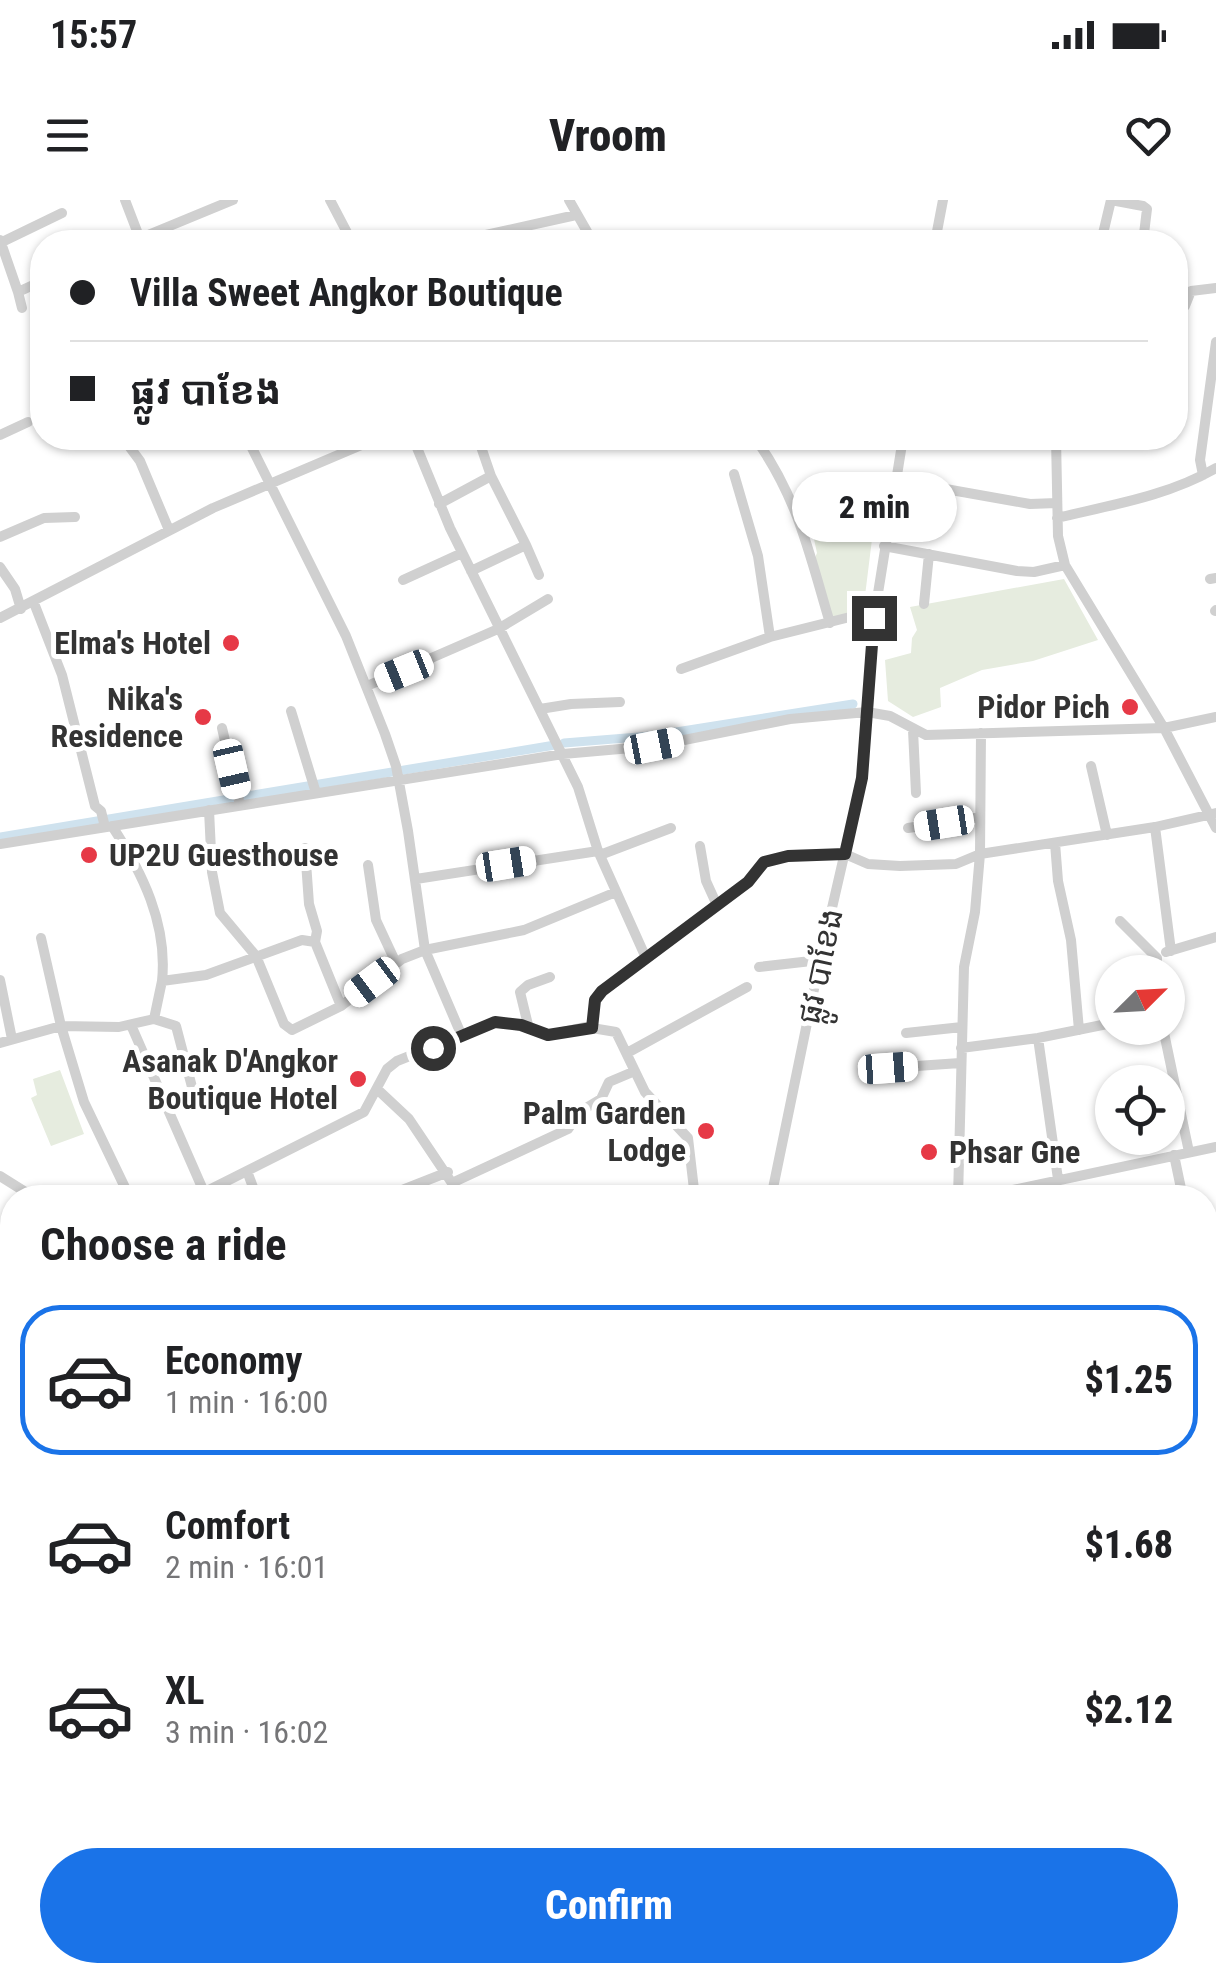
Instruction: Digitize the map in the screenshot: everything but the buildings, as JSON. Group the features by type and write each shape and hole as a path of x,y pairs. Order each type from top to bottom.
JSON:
{"street":[{"path":"125,200 133,230"},
{"path":"161,230 208,205 233,200"},
{"path":"330,200 346,230"},
{"path":"569,200 585,230"},
{"path":"937,230 943,200"},
{"path":"1105,230 1111,200 1147,209 1144,230"},
{"path":"22,308 1,241 62,213"},
{"path":"508,230 576,215"},
{"path":"18,292 30,286"},
{"path":"1188,298 1191,291 1216,288"},
{"path":"1203,475 1200,460 1216,342"},
{"path":"0,435 28,422"},
{"path":"132,450 169,530"},
{"path":"253,450 322,585 367,686 397,773 425,950 461,1034"},
{"path":"0,618 169,530 349,450"},
{"path":"418,450 498,629 578,787 599,853 646,958"},
{"path":"482,450 539,574"},
{"path":"764,450 780,472 795,504 830,623"},
{"name":"ផ្លូវ បាខែង","path":"774,1185 862,778 874,618 901,450"},
{"path":"1055,450 1057,518 1065,565 1164,728 1216,828"},
{"path":"1057,518 1166,491 1216,468"},
{"path":"734,474 758,556 770,637"},
{"path":"439,504 491,476"},
{"path":"896,480 1030,504 1057,503"},
{"path":"0,537 44,518 74,517"},
{"path":"471,570 526,545"},
{"path":"884,546 1034,572 1065,565"},
{"path":"403,580 462,553"},
{"path":"924,604 930,554"},
{"path":"0,567 15,589 21,608"},
{"path":"367,686 498,629 548,599"},
{"path":"34,603 62,674 94,806 136,862 152,901 161,942 162,981 154,1019"},
{"path":"682,669 770,637 858,615 874,618"},
{"path":"540,710 620,702"},
{"path":"290,711 314,787"},
{"path":"0,844 106,822 209,810 238,799 559,747 654,746 790,719 867,712 890,716 926,735 1164,728 1216,717"},
{"path":"222,728 238,799"},
{"path":"913,730 916,793"},
{"path":"958,1185 964,967 976,912 980,854 980,732"},
{"path":"1091,766 1107,835"},
{"path":"209,810 211,858 220,913 256,956 289,1030 341,1006 396,964 425,950 524,930 616,892"},
{"path":"592,1028 598,996 748,882 764,862 804,855 845,854 868,864 956,864 980,854 1155,827 1212,814"},
{"path":"908,828 980,817"},
{"path":"1155,827 1172,951"},
{"path":"416,880 599,853 671,828"},
{"path":"1055,843 1058,881 1071,940 1079,1030"},
{"path":"700,846 706,881 716,903"},
{"path":"305,848 308,894 317,931 315,942 341,1006"},
{"path":"368,865 376,920 396,964"},
{"path":"1120,922 1154,955"},
{"path":"1163,955 1216,937"},
{"path":"41,938 61,1026 92,1121 124,1185"},
{"path":"162,981 206,975 302,940 315,942"},
{"path":"759,967 820,960"},
{"path":"529,1029 520,992 550,977"},
{"path":"0,980 6,1041 61,1026 131,1025 154,1019 176,1026 192,1086"},
{"path":"627,1053 747,987"},
{"path":"219,1185 351,1120 368,1108 391,1064 495,1022 548,1035 612,1029 649,1097 687,1136 694,1185"},
{"path":"131,1025 195,1185"},
{"path":"906,1033 962,1027"},
{"path":"961,1048 1095,1027"},
{"path":"1038,1038 1058,1179"},
{"path":"1167,1045 1189,1152"},
{"path":"888,1068 960,1063"},
{"path":"425,1185 568,1129 580,1111 601,1099 609,1082 635,1072"},
{"path":"377,1089 410,1119 455,1185"},
{"path":"1185,1153 1216,1147"},
{"path":"1032,1185 1174,1155 1180,1185"},
{"path":"248,1171 252,1185"}],"shaded area":[{"path":"874,523 863,612 832,620 814,560 814,539"},
{"path":"1064,579 1098,640 1033,661 982,670 940,688 941,707 913,717 888,701 885,660 911,653 917,630 910,607"},
{"path":"60,1070 84,1134 51,1146 31,1098 37,1095 33,1079"}],"waterway":[{"path":"564,743 651,736 853,704"},
{"path":"0,837 555,745"}],"place":[{"name":"Elma's Hotel","path":"231,643"},
{"name":"Pidor Pich","path":"1130,707"},
{"name":"Nika's Residence","path":"203,717"},
{"name":"UP2U Guesthouse","path":"89,855"},
{"name":"Asanak D'Angkor Boutique Hotel","path":"358,1079"},
{"name":"Palm Garden Lodge","path":"706,1131"},
{"name":"Phsar Gne","path":"929,1152"}],"route":[{"path":"433,1048 495,1022 521,1025 548,1035 592,1028 595,1000 602,991 748,882 760,864 788,856 845,854 862,778 874,618"}]}
